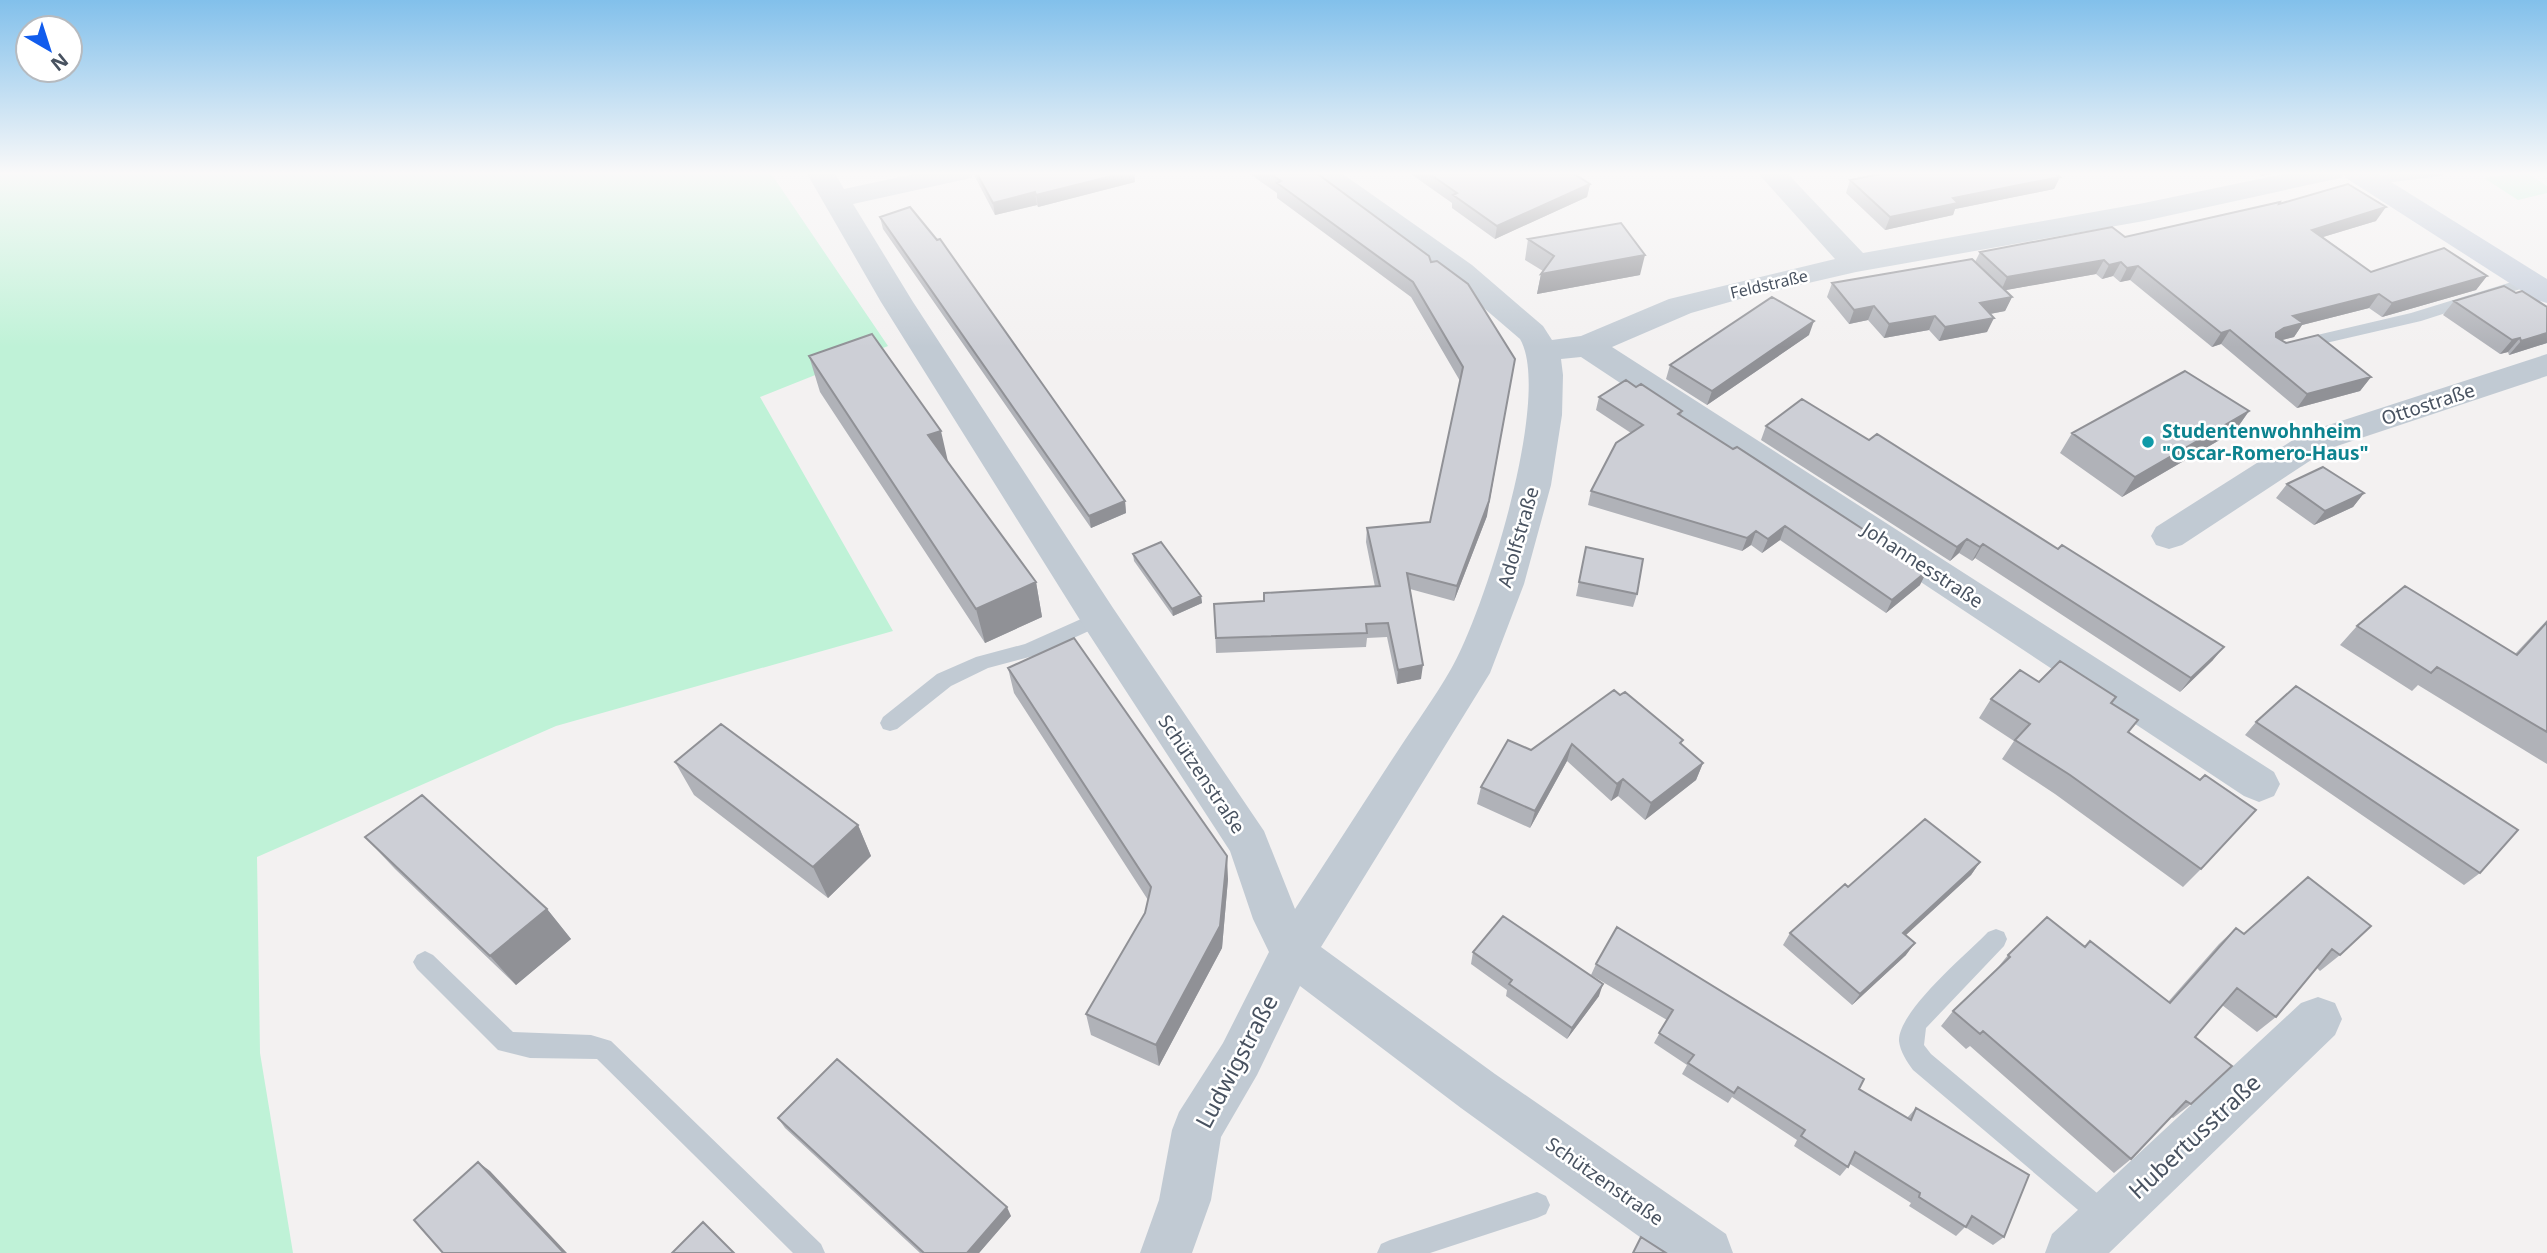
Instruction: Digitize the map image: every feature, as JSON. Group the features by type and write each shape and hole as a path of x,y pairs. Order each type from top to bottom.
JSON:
{"main road":[{"path":"2448,230 2538,287"}],"street":[{"name":"Schützenstraße","path":"855,230 1099,618 1249,844 1276,919 1292,953 1478,1091 1707,1253"},
{"path":"1401,230 1503,306 1532,334 1543,351"},
{"path":"1826,230 1856,263"},
{"name":"Feldstraße","path":"1543,351 1587,346 1680,306 1856,263 2040,230"},
{"name":"Johannesstraße","path":"1587,346 2259,785"},
{"name":"Adolfstraße","path":"1292,953 1475,660 1505,584 1534,485 1545,415 1547,375 1543,351"},
{"name":"Ottostraße","path":"2169,536 2316,441 2547,365"},
{"name":"Ludwigstraße","path":"1166,1253 1185,1199 1197,1129 1240,1059 1292,953"},
{"name":"Hubertusstraße","path":"2071,1253 2318,1019"}],"lane":[{"path":"2289,346 2376,328 2538,287"},
{"path":"890,723 944,680 983,662 1030,650 1099,618"},
{"path":"1996,939 1918,1020 1910,1034 1911,1048 1922,1062 2107,1218"},
{"path":"425,962 506,1042 523,1047 585,1044 603,1049 812,1253"},
{"path":"1390,1253 1537,1205"}],"green space":[{"path":"0,230 810,230 888,346 760,397 893,631 556,726 257,857 260,1053 293,1253 0,1253"}],"building":[{"path":"889,230 929,230 937,240 940,239 1125,501 1089,516"},
{"path":"1342,230 1394,230 1429,256 1431,262 1437,261 1468,284 1515,359 1489,501 1457,586 1407,573 1423,665 1398,670 1388,623 1366,624 1367,633 1216,638 1214,604 1264,601 1264,593 1380,586 1367,528 1430,522 1463,367 1413,282"},
{"path":"1578,230 1627,230 1645,255 1541,274 1554,256 1528,239"},
{"path":"2094,230 2117,230 2125,237 2154,230 2313,230 2371,272 2444,248 2487,276 2392,303 2379,294 2293,316 2303,323 2284,328 2276,333 2276,337 2286,343 2318,335 2371,377 2307,394 2230,330 2221,333 2138,266 2127,268 2121,262 2109,265 2104,260 2007,277 1980,252"},
{"path":"1972,259 2012,297 1980,303 1994,318 1945,327 1935,316 1889,324 1874,306 1854,310 1832,283"},
{"path":"2504,286 2516,293 2522,291 2547,307 2547,333 2521,341 2520,338 2512,340 2454,301"},
{"path":"1772,297 1814,321 1712,391 1670,365"},
{"path":"872,334 941,431 928,435 1036,582 976,609 809,356"},
{"name":"Studentenwohnheim \"Oscar-Romero-Haus\"","path":"2185,371 2249,411 2135,477 2072,433"},
{"path":"1626,380 1636,387 1641,384 1682,411 1678,414 1733,449 1737,447 1927,571 1892,600 1785,526 1768,539 1756,531 1747,538 1591,491 1616,443 1643,425 1599,397"},
{"path":"1802,399 1869,440 1877,434 2058,549 2062,545 2224,647 2191,678 1983,544 1980,547 1967,539 1957,547 1766,426"},
{"path":"2323,467 2364,493 2325,511 2287,484"},
{"path":"1161,542 1201,596 1172,609 1133,554"},
{"path":"1586,547 1643,559 1637,594 1579,582"},
{"path":"2405,586 2517,655 2547,622 2547,732 2437,667 2431,673 2357,626"},
{"path":"1074,638 1227,856 1220,926 1156,1045 1086,1014 1145,913 1151,887 1008,668"},
{"path":"2060,661 2116,697 2111,703 2138,720 2128,732 2200,780 2205,775 2256,810 2201,869 2070,775 2015,740 2030,724 1991,699 2020,670 2039,682"},
{"path":"2296,686 2518,830 2480,873 2256,722"},
{"path":"1614,690 1620,695 1625,692 1683,740 1680,743 1703,763 1651,803 1623,779 1617,784 1572,744 1535,811 1481,787 1508,740 1531,750"},
{"path":"721,724 858,825 813,867 675,762"},
{"path":"422,795 547,909 490,956 365,837"},
{"path":"1925,819 1980,862 1903,933 1915,943 1860,994 1790,933 1845,884 1848,887"},
{"path":"2308,877 2371,926 2340,955 2332,949 2276,1017 2237,988 2195,1037 2232,1066 2191,1104 2186,1101 2131,1159 1983,1031 1980,1034 1953,1011 2010,957 2008,955 2047,917 2085,947 2090,941 2170,1003 2236,928 2244,934"},
{"path":"1503,916 1603,984 1572,1028 1509,984 1512,980 1473,952"},
{"path":"1617,927 1864,1079 1859,1089 1911,1120 1916,1108 2029,1175 2004,1237 1972,1216 1966,1227 1919,1197 1920,1193 1855,1152 1848,1167 1801,1136 1805,1130 1738,1087 1734,1093 1688,1063 1694,1055 1659,1033 1673,1010 1596,964"},
{"path":"837,1059 1007,1207 967,1253 924,1253 778,1118"},
{"path":"478,1162 564,1253 443,1253 414,1220"},
{"path":"703,1222 734,1253 672,1253"},
{"path":"1641,1237 1666,1253 1633,1253"}],"place":[{"name":"Studentenwohnheim \"Oscar-Romero-Haus\"","path":"2148,442"}]}
